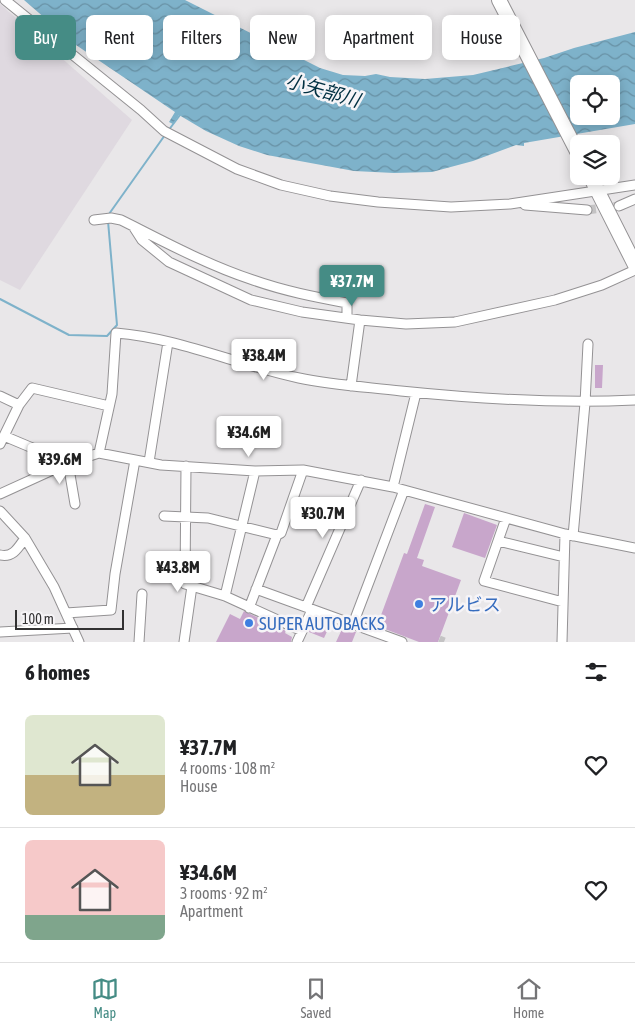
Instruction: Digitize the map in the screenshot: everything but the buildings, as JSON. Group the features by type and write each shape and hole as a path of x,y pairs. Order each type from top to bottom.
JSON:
{"main road":[{"path":"499,0 570,138"},
{"path":"594,185 613,207 635,265"}],"street":[{"path":"4,0 141,110 164,131 237,170 281,185 349,198 452,207 510,204 587,210"},
{"path":"510,204 594,185"},
{"path":"620,185 635,185"},
{"path":"613,207 635,200"},
{"path":"94,220 112,218 122,220 171,246 252,280 306,296 347,303 347,318"},
{"path":"133,226 142,240 169,262 251,300 302,312 360,320 406,324 455,322 555,300 602,285 635,270"},
{"path":"351,386 360,320"},
{"path":"99,453 112,394 116,334 140,335 300,378 351,386 500,400 585,403 635,400"},
{"path":"149,462 168,342"},
{"path":"562,642 564,557 569,535 585,403 588,344"},
{"path":"0,444 19,404 32,388 109,406"},
{"path":"393,487 416,393"},
{"path":"0,396 19,404"},
{"path":"4,436 68,463"},
{"path":"0,494 68,463 99,453 134,460 186,466 256,470 303,470 393,487 569,535 635,548"},
{"path":"66,613 111,610 115,574 134,460"},
{"path":"68,463 74,504"},
{"path":"186,466 185,584 225,596 302,631"},
{"path":"225,596 256,470"},
{"path":"249,608 277,535 281,533 303,470"},
{"path":"297,642 361,480"},
{"path":"353,624 404,490"},
{"path":"0,511 25,538 54,587 79,642"},
{"path":"164,516 208,518 277,535"},
{"path":"506,518 484,581 563,602"},
{"path":"0,555 7,556 14,553 25,538"},
{"path":"498,541 564,557"},
{"path":"184,642 192,586"},
{"path":"256,590 402,642"},
{"path":"139,642 142,594"},
{"path":"0,632 73,628"}],"shaded area":[{"path":"0,4 15,17 15,60 64,60 132,120 20,290 0,280"}],"water":[{"name":"小矢部川","path":"24,0 185,0 215,15 163,15 163,60 240,60 240,28 250,33 250,60 304,60 320,68 343,75 365,76 376,74 390,77 425,79 473,75 544,58 635,32 635,124 524,143 524,146 516,145 473,161 432,172 354,171 267,155 239,146 206,131 179,115 173,124 169,122 175,112 98,60 153,60 153,15 86,15 86,52 76,45 76,15 41,15"}],"waterway":[{"path":"168,131 180,115"},
{"path":"109,214 165,135"},
{"path":"0,299 69,335 107,336 117,325 108,221"}],"tunnel":[{"path":"587,210 619,206"},
{"path":"439,640 444,642"}],"place":[{"name":"アルビス","path":"419,604"},
{"name":"SUPER AUTOBACKS","path":"249,623"}]}
